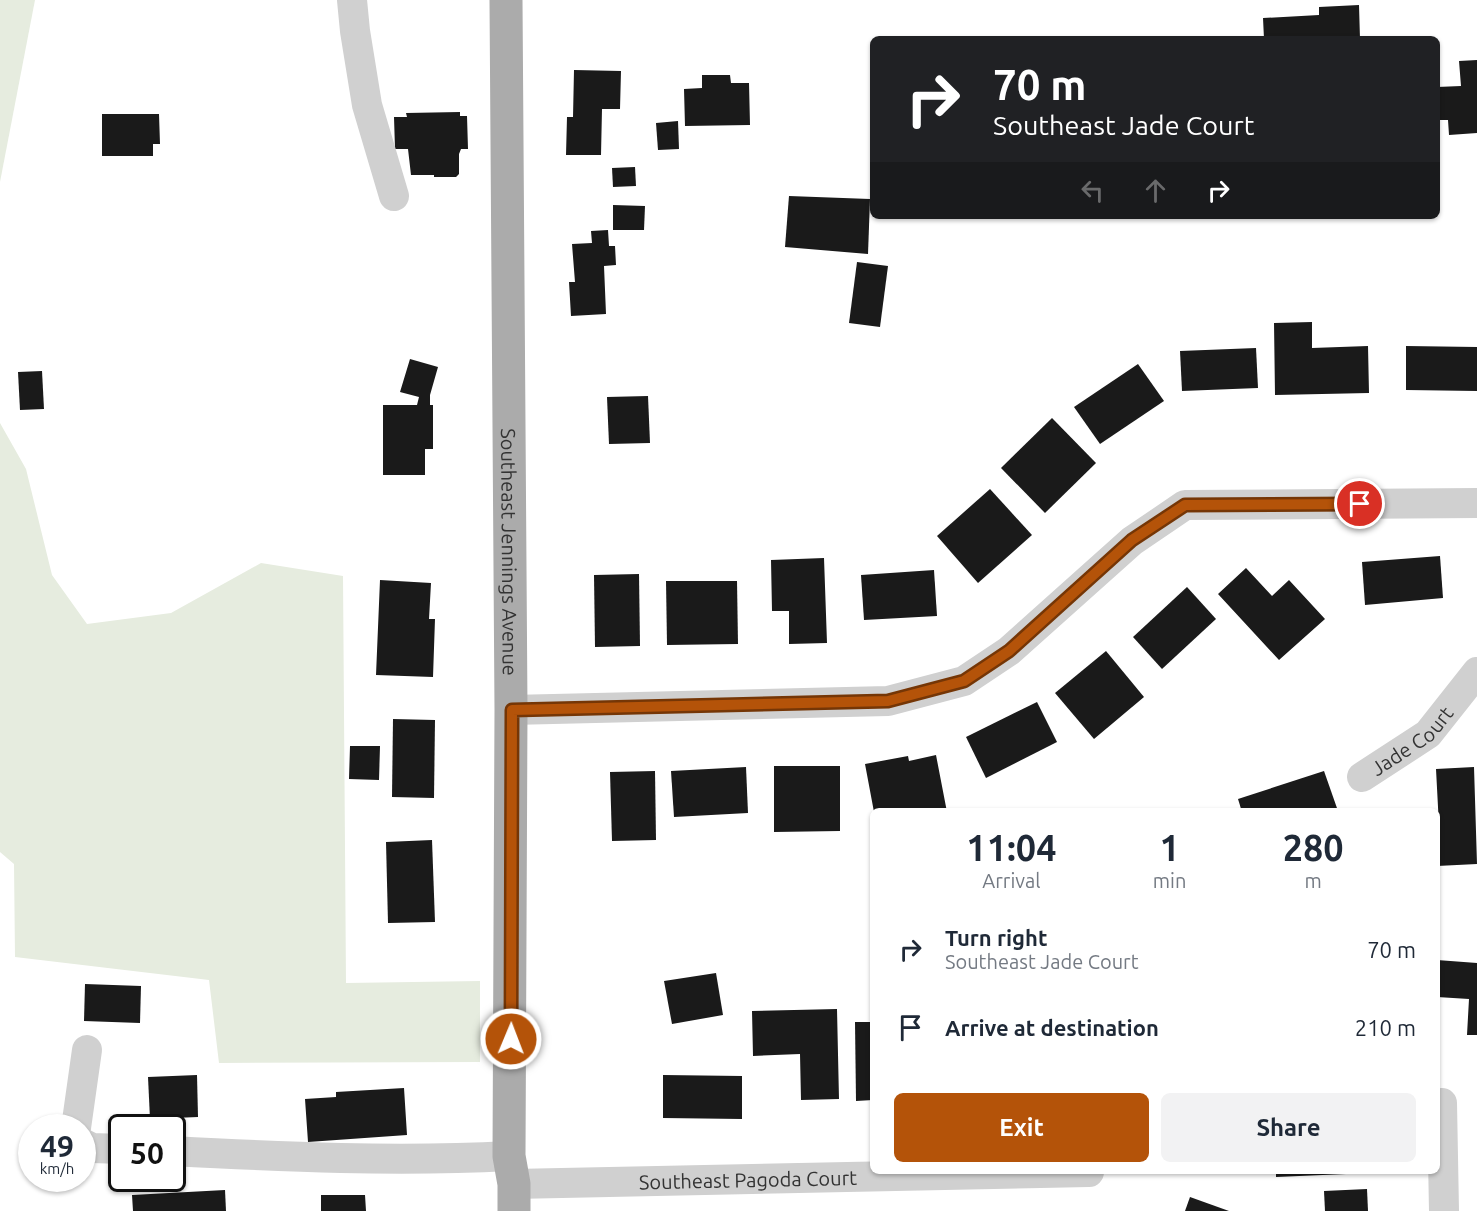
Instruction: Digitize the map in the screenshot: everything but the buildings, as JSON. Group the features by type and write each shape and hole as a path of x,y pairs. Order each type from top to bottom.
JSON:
{"main road":[{"name":"Southeast Jennings Avenue","path":"506,0 512,710 513,1184"}],"street":[{"path":"352,0 367,105 394,196"},
{"path":"512,710 888,701 964,681 1009,651 1132,540 1185,505 1477,503"},
{"name":"Jade Court","path":"1362,777 1428,734 1477,672"},
{"path":"78,1114 87,1050"},
{"path":"1442,1103 1444,1211"},
{"name":"Southeast Pagoda Court","path":"186,1152 446,1160 513,1184 993,1174"}],"shaded area":[{"path":"0,0 35,0 0,182"},
{"path":"0,423 26,469 52,575 87,624 171,613 261,563 343,576 346,983 480,981 480,1062 219,1063 209,980 15,957 14,864 0,852"}],"route":[{"path":"511,1039 512,710 888,701 964,681 1009,651 1132,540 1185,505 1360,504"}]}
